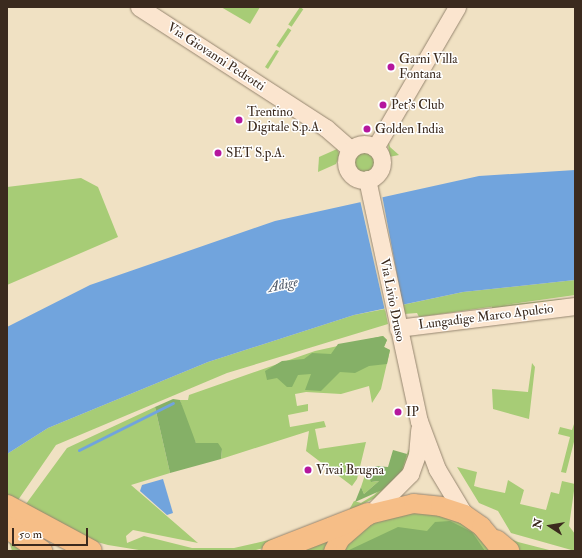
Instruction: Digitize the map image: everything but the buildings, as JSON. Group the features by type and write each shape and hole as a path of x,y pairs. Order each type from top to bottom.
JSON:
{"highway":[{"path":"7,506 74,548"},
{"path":"273,551 370,513"},
{"path":"7,520 74,548 103,551"},
{"path":"7,527 41,551"}],"main road":[{"name":"Via Giovanni Pedrotti","path":"139,7 326,128 351,150"},
{"path":"375,148 457,7"},
{"path":"363,144 375,148 382,159 381,168 368,186 349,170 347,159 351,150 363,144"},
{"name":"Via Livio Druso","path":"368,186 419,421 442,480 464,514"},
{"name":"Lungadige Marco Apuleio","path":"398,325 575,306"},
{"name":"Via Livio Druso","path":"370,513 410,474 418,448 419,421"},
{"path":"333,551 350,529 370,513 413,503 440,506 464,514 502,548"}],"green space":[{"path":"221,7 260,7 250,24"},
{"path":"300,7 303,9 292,27 288,24"},
{"path":"288,28 291,30 280,48 276,45"},
{"path":"276,50 279,51 268,69 265,67"},
{"path":"388,140 390,147 399,155 389,157"},
{"path":"337,149 340,155 336,164 318,172 319,157"},
{"path":"364,149 372,153 376,161 372,169 364,173 356,169 352,161 356,153"},
{"path":"81,178 98,187 118,237 7,285 7,187"},
{"path":"575,280 575,295 419,317 417,313 404,314 402,305 463,292"},
{"path":"562,299 562,301 492,310 492,306"},
{"path":"385,309 388,324 227,373 56,445 16,503 7,498 7,454 48,428 208,362 354,315"},
{"path":"383,336 387,340 384,347 390,350 381,389 372,403 369,386 341,394 306,392 295,394 297,406 308,404 308,411 288,415 290,427 324,421 326,427 315,429 319,449 366,442 357,479 352,486 306,451 309,431 221,459 222,449 196,443 188,428 180,400 188,400 189,395 315,351"},
{"path":"383,336 387,340 384,347 390,350 387,364 369,366 355,373 340,372 321,391 305,390 311,374 298,375 292,387 287,387 277,378 267,380 265,371 282,361 304,359 312,353 331,354 338,344"},
{"path":"532,363 535,367 529,419 493,409 492,389 528,392"},
{"path":"173,399 180,400 196,443 218,443 222,449 221,459 170,473 155,407"},
{"path":"155,407 170,473 131,485 198,543 133,530 126,536 127,543 144,536 192,548 234,548 286,536 349,510 354,501 361,503 374,495 400,470 409,449 412,458 387,492 287,542 252,551 145,551 108,545 86,539 23,508 67,448"},
{"path":"575,421 575,438 566,473 561,472 570,437 558,434 560,427 572,430"},
{"path":"393,450 407,454 401,473 382,490 355,502 361,487 364,494 379,481 371,482 369,477 376,466 388,467"},
{"path":"457,467 477,472 474,486 481,488 505,493 508,480 524,490 520,504 546,510 551,492 559,494 562,481 575,484 569,526 575,534 575,551 511,533 498,511 479,503"},
{"path":"366,472 374,474 372,482 379,481 364,494 361,487"},
{"path":"432,510 468,526 492,551 340,551 350,538 386,514"},
{"path":"450,521 472,532 485,551 347,551 398,527 427,531 435,522"},
{"path":"336,531 325,551 290,551"},
{"path":"7,534 32,551 12,551"},
{"path":"503,536 518,542 553,551 516,551"}],"water":[{"name":"Adige","path":"575,170 575,280 463,292 354,315 208,362 48,428 7,454 7,327 90,285 275,221 479,176"},
{"path":"163,479 173,513 167,515 140,491 142,485"}],"pier":[{"path":"382,195 403,307 385,311 360,200"}],"waterway":[{"path":"79,450 173,403"}],"place":[{"name":"Garni Villa Fontana","path":"391,67"},
{"name":"Pet's Club","path":"383,105"},
{"name":"Trentino Digitale S.p.A.","path":"239,120"},
{"name":"Golden India","path":"367,129"},
{"name":"SET S.p.A.","path":"218,153"},
{"name":"IP","path":"398,412"},
{"name":"Vivai Brugna","path":"308,470"}]}
